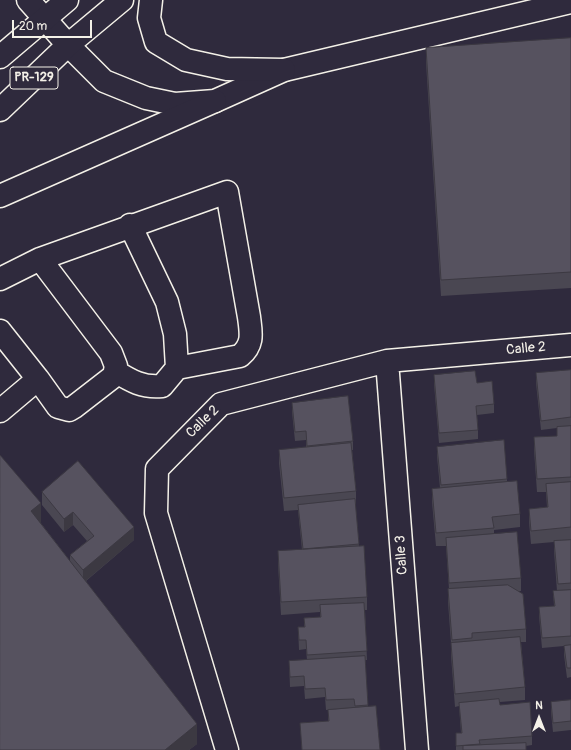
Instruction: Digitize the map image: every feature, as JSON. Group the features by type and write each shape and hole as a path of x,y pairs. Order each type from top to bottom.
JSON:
{"street":[{"path":"28,0 68,45 104,81 146,98 175,104 215,101"},
{"name":"PR-129","path":"0,57 67,0"},
{"name":"PR-129","path":"0,110 68,45 122,0"},
{"path":"151,0 149,18 156,42 186,60 227,69 284,70"},
{"path":"0,196 284,70 571,2"},
{"path":"0,279 40,259 227,192 252,335 248,349 240,356 177,368 162,386 152,387 134,383 116,371"},
{"path":"130,226 167,302 175,334 177,368"},
{"path":"0,331 58,407 69,410 114,376 116,371 115,359 40,259"},
{"name":"Calle 2","path":"227,750 156,513 157,469 221,404 388,361 571,345"},
{"name":"Calle 3","path":"388,361 417,750"},
{"path":"0,411 38,379"}],"building":[{"path":"571,38 571,272 441,280 426,48"},
{"path":"571,370 571,417 541,421 536,373"},
{"path":"475,371 477,383 492,381 494,404 476,406 478,430 439,433 434,375"},
{"path":"348,396 353,441 307,446 306,431 295,432 292,403"},
{"path":"571,426 571,477 537,479 534,437 557,436 557,427"},
{"path":"504,440 507,479 441,485 437,447"},
{"path":"351,443 356,491 284,498 279,450"},
{"path":"0,455 41,503 31,511 197,724 165,750 0,750"},
{"path":"78,461 134,527 83,570 70,555 94,536 73,512 64,519 42,492"},
{"path":"517,481 520,514 492,517 494,528 436,533 432,489"},
{"path":"571,482 571,527 531,531 529,509 548,507 546,484"},
{"path":"355,499 359,544 303,549 298,505"},
{"path":"517,532 521,578 449,583 446,538"},
{"path":"571,540 571,583 558,584 554,541"},
{"path":"364,546 367,597 281,602 278,551"},
{"path":"508,585 523,594 526,629 472,633 472,638 452,640 448,589"},
{"path":"571,590 571,636 542,638 539,607 555,606 553,591"},
{"path":"364,603 367,651 307,655 306,640 299,640 298,627 305,627 304,618 321,617 320,605"},
{"path":"520,637 525,687 455,694 451,643"},
{"path":"571,645 571,668 567,668 564,646"},
{"path":"365,656 368,705 355,706 354,699 326,700 325,688 305,689 304,676 290,677 289,661"},
{"path":"499,699 500,705 530,702 532,736 479,740 480,744 456,746 456,733 462,733 459,703"},
{"path":"571,700 571,721 553,723 551,702"},
{"path":"376,706 380,750 302,750 300,723 329,721 328,710"},
{"path":"526,743 526,750 463,750 463,746"}]}
